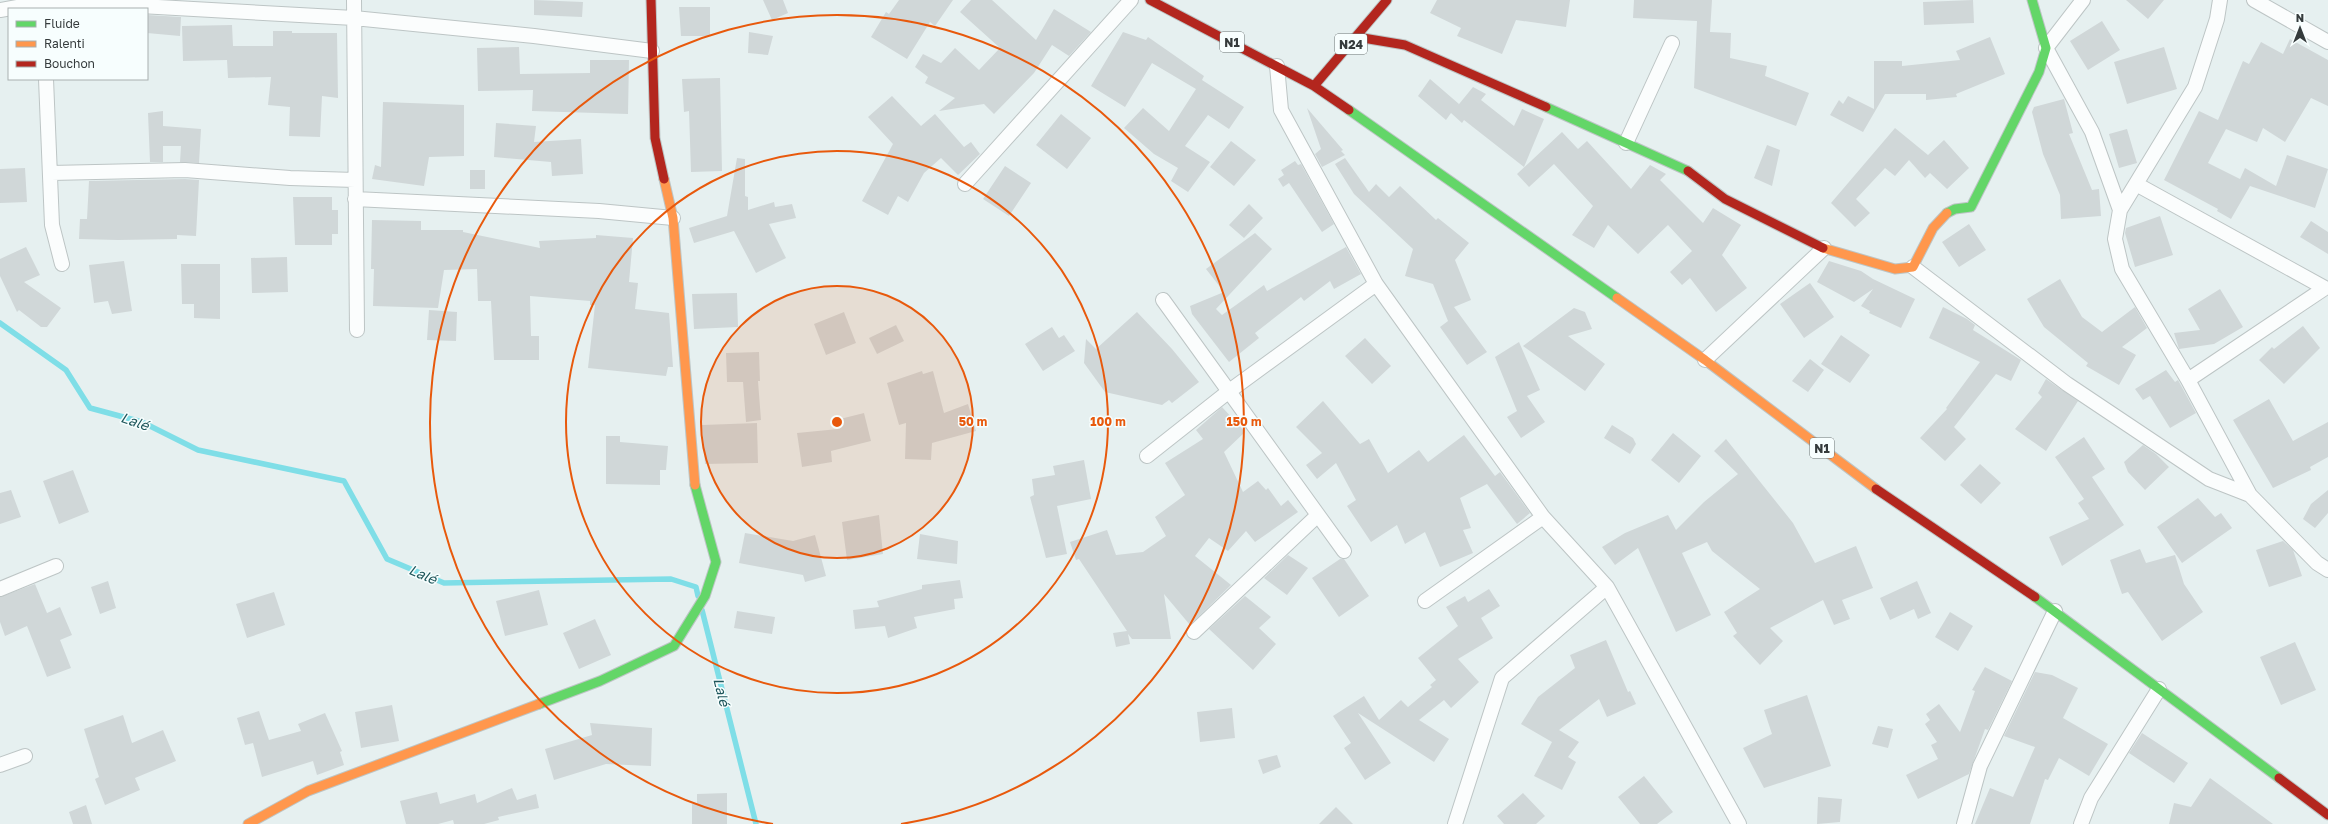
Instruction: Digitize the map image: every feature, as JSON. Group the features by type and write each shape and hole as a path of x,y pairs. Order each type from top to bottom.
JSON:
{"main road":[{"path":"248,824 308,791 607,678 674,646 705,596 716,562 696,494 673,218 655,138 650,0"},
{"name":"N1","path":"1150,0 1314,86 1705,360 1870,485 2055,611 2328,815"},
{"name":"N24","path":"1314,86 1387,0"},
{"path":"1357,37 1405,45 1684,168 1725,199 1824,248 1895,269 1913,267 1922,251 1930,231 1950,211 1971,207 2039,72 2046,48 2032,0"}],"street":[{"path":"354,0 357,330"},
{"path":"965,184 1131,0"},
{"path":"2083,0 2046,48 2092,132 2120,210"},
{"path":"2220,0 2217,19 2195,88 2120,210 2115,239 2122,269 2188,380 2250,495 2317,563 2328,570"},
{"path":"2254,0 2328,42"},
{"path":"9,8 51,1 354,18 534,36 652,52"},
{"path":"1626,143 1672,43"},
{"path":"1277,66 1281,110 1376,284 1543,517 1607,586 1739,824"},
{"path":"46,80 52,224 62,264"},
{"path":"51,173 185,170 290,178 355,180"},
{"path":"2136,184 2325,288 2188,380"},
{"path":"355,199 599,211 673,218"},
{"path":"1705,360 1824,248"},
{"path":"1913,267 2066,384 2209,479 2250,495"},
{"path":"1147,456 1228,392 1376,284"},
{"path":"1162,300 1344,551"},
{"path":"1194,632 1318,515"},
{"path":"1425,601 1543,517"},
{"path":"0,589 56,566"},
{"path":"1455,824 1502,678 1607,586"},
{"path":"1964,824 1980,766 2055,611"},
{"path":"2081,824 2091,798 2159,689"},
{"path":"0,765 26,756"}],"building":[{"path":"534,0 583,2 582,17 534,15"},
{"path":"763,0 783,0 788,13 772,20"},
{"path":"899,0 953,0 935,26 930,22 907,59 871,37 886,12 889,14"},
{"path":"971,0 992,0 1036,40 1054,9 1091,32 1069,56 1052,45 1034,73 994,114 984,104 939,111 955,98 925,83 928,77 915,67 923,54 941,63 955,48 979,70 1000,48 960,12"},
{"path":"1437,0 1570,0 1566,27 1516,20 1502,54 1457,36 1461,28 1430,13"},
{"path":"1634,0 1712,0 1710,32 1731,33 1730,58 1767,66 1765,76 1809,93 1796,126 1694,88 1697,21 1633,18"},
{"path":"1973,0 1974,23 1924,25 1923,2"},
{"path":"2126,0 2164,0 2148,19"},
{"path":"679,7 710,7 710,36 681,36"},
{"path":"148,15 181,17 180,36 148,33"},
{"path":"2102,21 2120,50 2088,70 2070,41"},
{"path":"232,25 233,46 273,46 273,31 292,31 292,33 337,33 338,98 322,96 320,137 289,136 290,107 268,105 271,77 228,78 227,60 183,61 182,26"},
{"path":"749,32 773,36 768,55 748,53"},
{"path":"1123,32 1146,40 1148,37 1204,76 1202,80 1244,107 1229,129 1208,115 1185,146 1210,162 1188,192 1171,181 1178,168 1154,154 1124,128 1143,108 1169,131 1196,89 1152,63 1125,107 1091,86"},
{"path":"1990,37 2005,74 1956,94 1957,97 1926,100 1926,94 1885,94 1863,132 1830,115 1839,100 1843,104 1848,96 1874,109 1874,61 1902,61 1902,66 1960,60 1956,51"},
{"path":"2290,39 2328,60 2328,106 2311,98 2285,142 2263,128 2257,142 2226,129 2208,163 2240,179 2245,168 2276,186 2287,155 2328,169 2315,208 2250,186 2231,219 2217,211 2218,209 2164,180 2199,111 2218,120 2243,61 2249,64 2261,42 2283,54"},
{"path":"519,47 520,74 590,73 590,60 629,60 628,114 532,111 533,90 478,91 477,48"},
{"path":"2164,47 2177,89 2127,104 2114,62"},
{"path":"720,78 722,171 691,172 689,111 684,112 682,79"},
{"path":"1430,79 1459,104 1455,109 1473,87 1486,94 1481,100 1514,126 1522,109 1544,119 1524,167 1464,120 1462,123 1451,113 1446,120 1418,96"},
{"path":"892,96 921,126 935,114 964,147 971,142 980,154 958,175 941,158 924,173 908,202 898,196 888,215 862,201 893,144 868,117"},
{"path":"2064,99 2073,133 2069,134 2092,190 2099,189 2101,216 2061,219 2060,195 2043,154 2032,112 2034,107"},
{"path":"383,102 464,105 464,156 429,157 424,186 372,179 375,165 381,167"},
{"path":"1307,108 1343,150 1341,151 1345,155 1322,167 1315,154 1321,149"},
{"path":"163,111 163,126 201,129 199,163 180,162 181,146 163,146 163,162 150,162 148,113"},
{"path":"1061,114 1091,138 1067,169 1036,145"},
{"path":"496,123 536,126 534,142 581,139 583,174 552,176 551,162 494,157"},
{"path":"1895,128 1928,155 1944,140 1969,168 1947,189 1930,173 1925,178 1909,160 1895,176 1885,168 1856,199 1870,213 1855,227 1831,203"},
{"path":"2127,129 2137,163 2119,168 2109,134"},
{"path":"1562,132 1578,149 1587,141 1631,189 1650,165 1666,174 1660,180 1703,223 1713,208 1741,225 1722,255 1747,288 1716,312 1690,278 1682,285 1670,272 1692,251 1668,225 1638,254 1608,225 1594,248 1572,235 1593,206 1554,164 1529,187 1517,174"},
{"path":"1231,141 1256,160 1234,186 1210,167"},
{"path":"1767,145 1780,150 1772,186 1754,178"},
{"path":"737,158 745,159 745,196 748,197 748,210 774,202 775,207 792,204 796,218 769,224 786,258 756,273 734,231 694,243 689,228 727,216"},
{"path":"1345,158 1369,192 1376,184 1389,197 1400,186 1436,220 1438,218 1469,243 1455,260 1471,300 1454,307 1487,352 1467,365 1440,327 1448,321 1433,284 1405,276 1413,249 1354,194 1335,164"},
{"path":"1295,161 1298,165 1301,164 1334,224 1322,232 1289,183 1283,187 1278,179 1284,175 1281,170"},
{"path":"1005,166 1031,183 1009,216 983,199"},
{"path":"25,168 27,202 0,203 0,169"},
{"path":"470,170 485,170 485,189 470,189"},
{"path":"199,180 196,236 177,235 177,239 79,239 80,219 87,219 89,181"},
{"path":"293,197 332,197 332,210 338,210 338,234 332,234 332,245 295,245"},
{"path":"1249,204 1263,218 1244,238 1229,225"},
{"path":"2160,216 2173,255 2135,267 2125,233 2126,228"},
{"path":"372,220 421,221 421,230 463,230 463,232 540,248 539,241 596,238 596,235 633,238 629,282 638,283 635,309 669,313 673,367 668,367 666,376 588,368 595,305 590,305 590,301 530,296 531,336 539,336 539,360 494,360 491,301 478,301 477,269 444,270 438,308 373,306 374,269 371,269"},
{"path":"2311,221 2328,232 2328,254 2300,237"},
{"path":"1969,224 1986,250 1959,267 1942,242"},
{"path":"1255,233 1272,249 1216,309 1222,315 1264,285 1267,291 1346,247 1361,274 1334,289 1330,281 1304,301 1301,297 1255,333 1259,338 1229,362 1192,314 1190,306 1224,292 1206,269"},
{"path":"26,247 40,275 24,282 61,308 47,327 41,327 19,310 17,312 0,276 0,259"},
{"path":"287,257 288,292 252,293 251,258"},
{"path":"124,261 132,311 112,314 108,301 94,303 89,265"},
{"path":"1829,261 1861,271 1873,279 1915,299 1901,328 1869,313 1870,311 1861,306 1873,289 1854,302 1817,282"},
{"path":"181,264 220,264 220,319 194,318 194,304 182,304"},
{"path":"2060,279 2082,317 2102,332 2135,307 2147,328 2122,347 2136,355 2119,385 2086,366 2088,363 2044,327 2027,299"},
{"path":"1810,283 1834,317 1804,338 1780,304"},
{"path":"2220,289 2243,327 2214,344 2179,349 2174,333 2200,330 2188,309"},
{"path":"737,293 738,327 694,329 692,294"},
{"path":"1943,307 1967,319 1975,325 1973,330 2021,360 2011,381 1996,374 1954,427 1966,439 1945,461 1920,438 1947,409 1946,408 1980,362 1929,338"},
{"path":"1574,308 1585,312 1592,329 1568,336 1605,364 1585,391 1523,346"},
{"path":"429,310 457,312 456,341 427,340"},
{"path":"844,312 856,343 826,355 814,324"},
{"path":"1137,312 1172,349 1199,382 1172,403 1169,400 1162,405 1105,392 1084,363 1086,339 1096,349"},
{"path":"896,325 904,341 877,354 869,338"},
{"path":"2303,326 2320,348 2284,384 2259,360 2272,347 2274,349"},
{"path":"1052,327 1059,338 1064,335 1075,351 1043,371 1025,344"},
{"path":"1841,335 1870,355 1850,383 1821,364"},
{"path":"1365,338 1391,366 1372,384 1345,356"},
{"path":"1519,342 1540,390 1527,396 1545,422 1521,438 1507,417 1517,411 1495,357"},
{"path":"759,352 760,381 758,381 761,420 746,422 743,382 727,382 726,353"},
{"path":"1810,359 1824,370 1808,392 1792,381"},
{"path":"2166,370 2175,382 2178,380 2196,413 2170,428 2150,396 2143,400 2135,389"},
{"path":"922,371 923,374 933,371 944,413 968,404 976,431 932,443 931,460 905,459 906,423 899,425 887,383"},
{"path":"2046,379 2078,401 2046,451 2015,429 2042,397 2038,393"},
{"path":"2269,399 2293,441 2328,422 2328,457 2310,467 2311,470 2273,488 2233,420"},
{"path":"1323,401 1360,444 1369,439 1388,473 1419,450 1428,462 1464,435 1495,476 1500,472 1530,513 1517,524 1487,484 1460,498 1471,528 1463,530 1473,553 1440,567 1425,532 1405,544 1397,525 1371,542 1347,506 1356,500 1336,463 1317,479 1306,465 1322,453 1296,427"},
{"path":"1222,407 1245,432 1224,452 1243,492 1258,481 1266,490 1268,488 1281,506 1288,500 1298,512 1255,542 1246,531 1228,551 1209,538 1195,556 1231,585 1190,625 1164,594 1171,639 1132,639 1128,634 1130,644 1116,647 1113,633 1127,631 1079,559 1076,560 1070,542 1107,530 1116,555 1143,552 1166,536 1155,517 1185,495 1165,463 1203,439 1196,430"},
{"path":"864,413 871,441 831,451 832,462 802,467 797,433 838,429 836,420"},
{"path":"757,423 758,463 705,464 702,425"},
{"path":"1612,425 1633,438 1636,444 1630,454 1604,438"},
{"path":"1673,433 1701,456 1679,483 1651,460"},
{"path":"606,436 620,436 620,442 668,446 666,470 660,470 660,485 606,484"},
{"path":"2084,437 2105,469 2092,477 2124,525 2062,566 2049,537 2089,519 2078,503 2084,499 2055,457"},
{"path":"1726,439 1793,523 1815,563 1856,546 1873,588 1842,600 1850,619 1834,625 1823,600 1770,628 1783,641 1760,665 1733,636 1737,633 1724,612 1760,589 1712,551 1707,542 1682,553 1711,615 1676,632 1638,548 1615,565 1602,547 1625,533 1668,515 1676,530 1704,502 1738,474 1714,451"},
{"path":"2143,445 2156,454 2169,467 2145,490 2128,472 2124,462"},
{"path":"1084,460 1091,499 1057,506 1067,554 1046,558 1030,497 1034,495 1032,479 1055,475 1053,466"},
{"path":"1980,464 2001,483 1981,504 1960,485"},
{"path":"73,470 89,512 59,524 43,481"},
{"path":"11,490 21,517 0,524 0,493"},
{"path":"2328,490 2328,513 2315,528 2303,519 2311,504"},
{"path":"2198,498 2215,517 2221,513 2232,528 2182,563 2157,527"},
{"path":"879,515 883,554 847,560 842,522"},
{"path":"745,533 793,541 815,535 826,576 805,582 803,575 739,563"},
{"path":"920,534 958,541 957,564 917,559"},
{"path":"2283,541 2293,550 2302,576 2269,587 2256,550"},
{"path":"2140,549 2146,563 2175,555 2184,584 2203,612 2162,641 2128,592 2122,594 2110,560"},
{"path":"1288,555 1308,568 1287,595 1264,578"},
{"path":"1340,559 1344,559 1369,596 1339,617 1312,578"},
{"path":"960,580 963,598 954,599 955,609 914,617 917,628 888,638 885,626 855,629 853,610 879,607 877,601 922,589 922,585"},
{"path":"108,581 116,608 100,614 91,587"},
{"path":"1917,581 1931,613 1918,619 1914,609 1890,620 1880,598"},
{"path":"35,584 47,613 60,607 72,635 60,640 71,668 47,677 27,626 5,636 0,622 0,597"},
{"path":"1489,589 1500,606 1481,618 1493,638 1458,659 1479,682 1451,708 1444,700 1419,720 1449,739 1434,762 1358,713 1391,763 1365,780 1344,748 1351,743 1333,716 1364,696 1379,720 1401,700 1408,707 1432,687 1430,685 1436,680 1418,658 1458,626 1446,607 1465,596 1468,602"},
{"path":"539,590 548,625 505,636 496,601"},
{"path":"274,592 285,625 247,638 236,604"},
{"path":"1245,596 1271,617 1259,628 1276,644 1253,670 1209,629"},
{"path":"737,611 775,617 772,634 734,628"},
{"path":"1950,612 1973,626 1958,651 1935,637"},
{"path":"595,619 611,655 579,669 563,633"},
{"path":"1606,640 1628,692 1630,691 1636,704 1607,717 1599,699 1559,730 1579,742 1568,757 1576,762 1562,790 1534,776 1552,742 1521,724 1538,697 1575,668 1570,655"},
{"path":"2295,642 2316,690 2281,705 2260,657"},
{"path":"1985,667 2012,681 1988,730 1985,729 1969,774 1918,799 1906,775 1938,759 1931,745 1937,742 1925,724 1930,720 1926,714 1939,704 1960,732 1975,691 1972,690"},
{"path":"2035,672 2052,675 2078,688 2063,718 2108,744 2089,776 2059,758 2048,780 2045,779 2030,824 1975,824 1990,788 2013,797 2035,747 2004,736"},
{"path":"1807,695 1831,766 1764,788 1743,748 1772,734 1764,710"},
{"path":"392,705 399,741 361,748 355,712"},
{"path":"1232,708 1235,738 1200,742 1197,712"},
{"path":"259,711 269,740 301,731 298,724 325,713 342,751 340,752 344,765 317,775 313,761 262,777 253,743 245,745 237,718"},
{"path":"123,715 132,743 163,730 176,761 135,778 140,790 105,805 95,779 99,777 84,729"},
{"path":"590,723 652,728 651,766 606,764 554,780 545,749 592,735"},
{"path":"1878,726 1893,729 1888,748 1872,744"},
{"path":"2142,733 2188,763 2174,783 2129,753"},
{"path":"1277,755 1281,767 1263,774 1258,760"},
{"path":"1644,776 1673,812 1657,824 1640,824 1618,797"},
{"path":"2210,778 2273,824 2169,824 2174,803 2191,807"},
{"path":"512,788 517,800 536,794 539,808 498,817 499,820 484,824 454,824 453,820 438,824 406,824 400,801 437,792 440,804 475,794 477,803"},
{"path":"727,793 727,824 692,824 692,804 697,804 697,794"},
{"path":"1523,793 1545,816 1536,824 1504,824 1497,816"},
{"path":"1818,797 1842,799 1840,822 1817,824"},
{"path":"86,805 92,824 73,824 69,812"},
{"path":"1336,807 1353,824 1319,824"}],"waterway":[{"name":"Lalé","path":"0,323 66,370 90,408 142,422 198,450 344,481 387,559 444,583 671,579 696,587 698,596"},
{"name":"Lalé","path":"702,610 756,824"}],"traffic: fast":[{"path":"1947,213 1955,209 1971,207 2039,72 2046,48 2032,0"},
{"path":"1546,107 1688,171"},
{"path":"1349,110 1617,298"},
{"path":"539,704 600,681 674,646 705,596 716,562 695,485"},
{"path":"2035,597 2279,778"}],"traffic: slow":[{"path":"664,179 673,218 695,485"},
{"path":"1823,248 1895,269 1913,267 1933,228 1947,213"},
{"path":"1617,298 1705,360 1876,489"},
{"path":"248,824 308,791 539,704"}],"traffic: jam":[{"path":"651,0 655,138 664,179"},
{"path":"1150,0 1314,86 1349,110"},
{"path":"1314,86 1387,0"},
{"path":"1357,37 1405,45 1546,107"},
{"path":"1688,171 1725,199 1823,248"},
{"path":"1876,489 2035,597"},
{"path":"2279,778 2328,815"}]}
